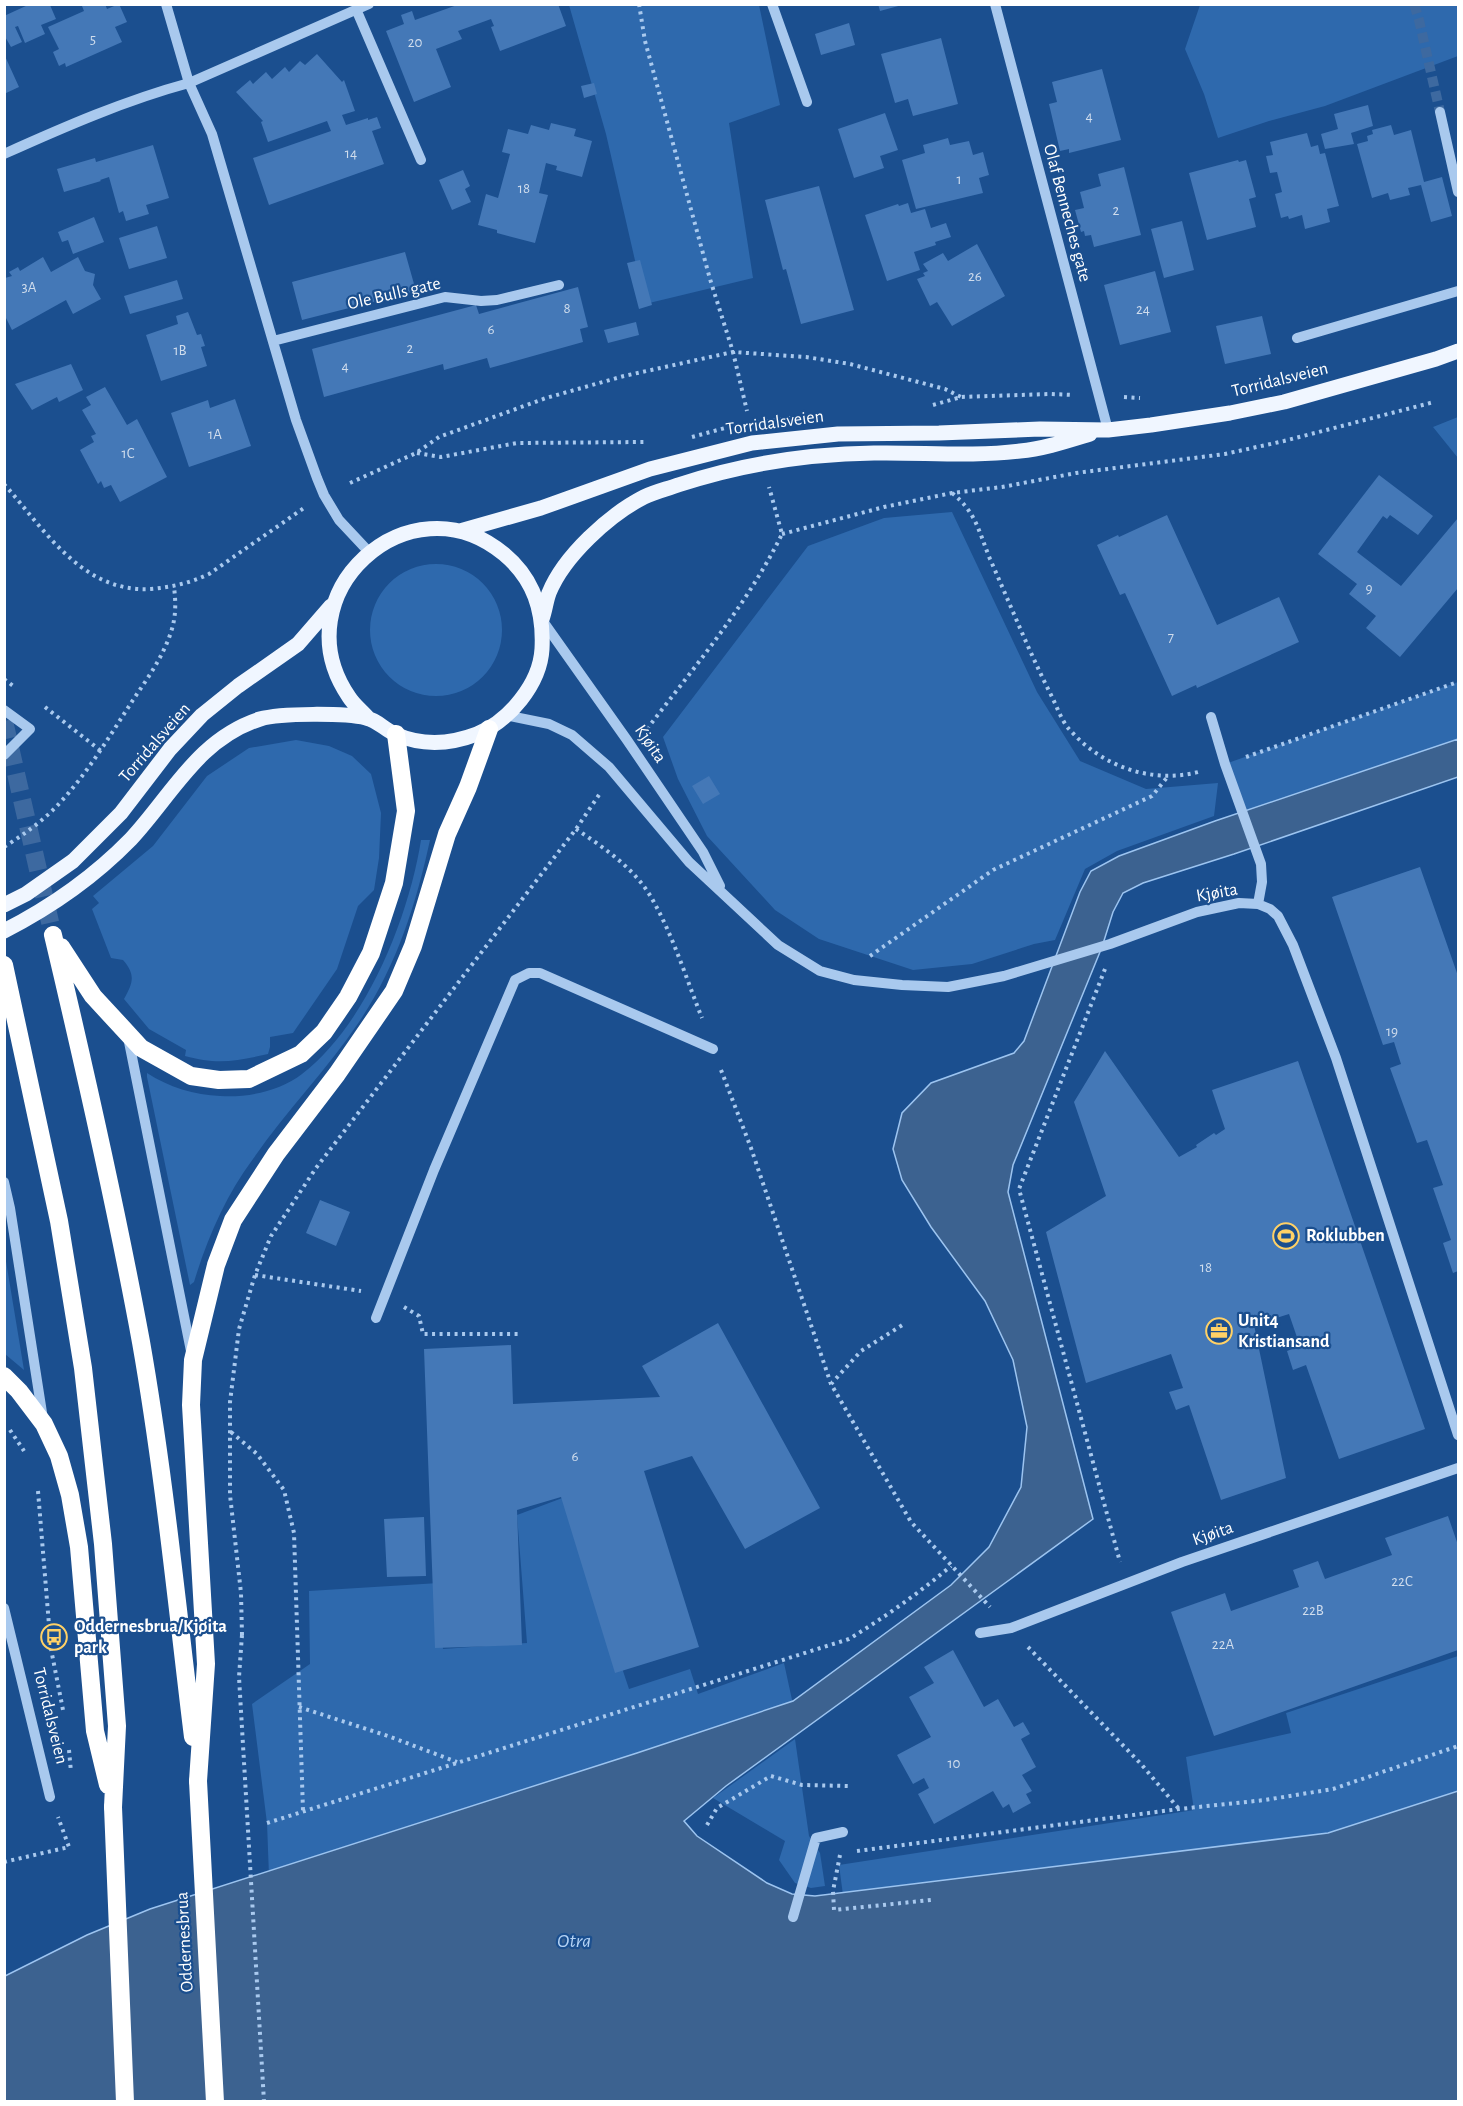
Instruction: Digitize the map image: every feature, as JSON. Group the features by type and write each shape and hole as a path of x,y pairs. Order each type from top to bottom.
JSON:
{"highway":[{"path":"198,1781 206,1664 191,1405 193,1360 216,1265 233,1220 276,1154 337,1074 394,991 413,946 447,834 468,787 489,729"},
{"path":"198,1781 163,1490 141,1344 98,1122 53,935 93,996 141,1048 191,1076 219,1080 249,1079 302,1054 324,1032 348,997 371,953 394,883 406,811 396,735"},
{"path":"4,965 59,1221 83,1368 103,1544 117,1726 113,1807 124,2102"},
{"path":"4,1376 19,1391 44,1424 59,1456 70,1495 79,1547 95,1731 113,1807"},
{"name":"Oddernesbrua","path":"198,1781 215,2102"}],"main road":[{"name":"Torridalsveien","path":"542,620 556,579 572,558 609,519 645,497 708,475 758,464 816,456 874,453 1020,452 1108,430 1230,413 1284,402 1458,351"},
{"name":"Torridalsveien","path":"460,531 541,508 650,469 703,454 778,439 868,432 1108,430"},
{"path":"428,528 460,531 490,543 514,563 532,590 542,620 542,653 532,683 519,702 489,729 459,741 426,742 396,735 368,718 349,698 334,668 328,635 333,603 348,575 369,552 397,536 428,528"},
{"name":"Torridalsveien","path":"4,905 26,894 73,861 121,813 170,749 202,715 238,686 298,644 333,603"},
{"path":"4,931 38,914 79,886 132,838 193,762 231,733 260,719 284,715 368,718"}],"street":[{"path":"166,4 189,82 212,135 296,420 324,495 339,520 369,552"},
{"path":"4,154 58,129 189,82 369,4"},
{"path":"772,4 807,102"},
{"name":"Olaf Benneches gate","path":"995,4 1108,430"},
{"path":"356,9 421,160"},
{"path":"1440,112 1458,192"},
{"name":"Ole Bulls gate","path":"273,341 445,297 481,301 497,300 559,285"},
{"path":"1297,338 1458,291"},
{"name":"Kjøita","path":"542,620 703,852 722,892"},
{"path":"4,710 30,729 4,755"},
{"name":"Kjøita","path":"505,716 549,724 572,735 592,750 624,784 689,862 778,945 826,972 854,980 948,987 1005,976 1113,942 1197,912 1239,903 1258,904 1270,909 1278,916 1293,945 1336,1058 1458,1435"},
{"path":"1211,717 1225,764 1261,864 1262,882 1258,904"},
{"path":"376,1318 434,1170 516,980 529,973 540,973 713,1049"},
{"path":"127,1032 193,1360"},
{"path":"4,1182 44,1424"},
{"name":"Kjøita","path":"980,1633 1011,1628 1182,1562 1458,1468"},
{"name":"Torridalsveien","path":"4,1608 50,1797"},
{"path":"793,1917 816,1838 843,1832"}],"path":[{"path":"639,4 645,41 710,279 724,319 747,411"},
{"path":"350,483 416,453 439,437 546,398 624,376 733,352 806,357 850,364 945,389 961,397"},
{"path":"925,406 961,397 1051,394 1147,398"},
{"path":"783,534 884,507 952,493 1002,487 1076,472 1225,454 1434,402"},
{"path":"681,439 725,428 819,414"},
{"path":"416,453 441,457 517,443 650,442"},
{"path":"644,732 735,612 766,566 783,534 767,481"},
{"path":"4,484 72,561 88,573 110,584 138,590 174,587 209,574 306,506"},
{"path":"952,493 974,516 984,545 1041,675 1068,728 1099,757 1135,772 1185,776 1458,682"},
{"path":"4,847 27,832 56,807 100,752 153,668 168,639 176,604 174,587"},
{"path":"4,680 21,691"},
{"path":"38,702 100,752"},
{"path":"826,972 875,954 993,870 1152,796 1169,775"},
{"path":"264,2102 239,1677 242,1635 240,1593 230,1495 230,1402 239,1329 255,1275 271,1236 316,1168 576,829 601,791"},
{"path":"576,829 599,844 625,866 651,896 676,951 751,1148 831,1384 911,1521 951,1566 1141,1764 1179,1809"},
{"path":"1113,942 1019,1189 1126,1584"},
{"path":"255,1275 386,1295 419,1316 423,1334 519,1334"},
{"path":"831,1384 861,1351 904,1324"},
{"path":"10,1429 26,1455"},
{"path":"231,1432 257,1454 284,1490 294,1533 303,1811"},
{"path":"37,1484 51,1649 64,1717"},
{"path":"267,1823 849,1640 890,1614 951,1566"},
{"path":"299,1707 388,1736 457,1762"},
{"path":"68,1739 72,1782"},
{"path":"852,1852 1179,1809 1265,1800 1333,1789 1458,1746"},
{"path":"707,1825 717,1808 771,1776 802,1785 850,1786"},
{"path":"4,1862 69,1847 50,1797"},
{"path":"840,1853 833,1891 834,1910 931,1900"}],"shaded area":[{"path":"569,5 759,5 780,105 729,123 753,278 645,304 606,134"},
{"path":"1200,5 1458,5 1458,56 1325,106 1218,138 1204,94 1185,49"},
{"path":"1458,417 1458,458 1433,427"},
{"path":"952,512 1037,692 1080,761 1146,789 1218,783 1214,816 1117,851 1085,869 1055,940 1034,944 972,964 913,970 819,939 775,910 707,836 678,779 663,737 808,546 884,518"},
{"path":"436,564 461,569 483,583 497,605 502,630 497,655 483,677 461,691 436,696 411,691 389,677 375,655 370,630 375,605 389,583 411,569"},
{"path":"1458,682 1458,741 1244,814 1225,764"},
{"path":"296,740 329,746 352,756 371,774 381,813 379,858 374,890 358,906 337,969 293,1033 270,1037 268,1054 217,1061 185,1056 186,1050 149,1029 124,999 131,984 130,970 123,960 111,958 92,909 99,903 93,896 153,846 207,776 249,748"},
{"path":"421,840 430,840 418,888 403,935 384,980 347,1040 279,1124 234,1187 218,1218 194,1282 190,1285 147,1073 182,1089 201,1094 230,1096 274,1089 302,1074 325,1053 346,1028 381,968 406,902"},
{"path":"4,1249 24,1370 5,1354"},
{"path":"565,1497 629,1689 690,1669 698,1694 784,1663 794,1709 269,1876 267,1823 252,1704 310,1664 309,1591 439,1583 443,1649 527,1643 517,1515"},
{"path":"1458,1656 1458,1793 1335,1836 843,1895 839,1865 1194,1810 1186,1757 1291,1733 1286,1713"},
{"path":"795,1739 809,1836 820,1853 825,1886 811,1888 795,1883 779,1860 785,1841 713,1798"}],"water":[{"name":"Otra","path":"1458,739 1458,777 1143,883 1123,893 1113,912 1102,947 1013,1165 1008,1192 1093,1519 726,1786 684,1821 697,1836 767,1883 792,1894 815,1896 1328,1833 1458,1791 1458,2101 5,2102 5,1976 87,1935 150,1909 793,1701 951,1585 989,1547 1021,1487 1027,1427 1013,1360 985,1301 931,1227 902,1180 893,1149 902,1113 931,1083 1014,1053 1024,1041 1080,892 1091,871 1119,856 1215,821"}],"building":[{"path":"105,4 107,9 119,4 127,22 115,27 122,42 66,67 65,63 59,66 53,52 59,49 48,27 84,11 82,6"},
{"path":"460,4 558,4 566,26 500,51 491,27 494,26 491,19 458,31 462,39 436,49 451,87 414,102 386,31 404,24 401,15 412,11 415,20"},
{"path":"878,4 902,4 902,5 880,11"},
{"path":"28,5 50,5 56,19 41,25 45,34 25,43 18,26 15,27 22,42 11,47 4,35 4,16"},
{"path":"849,23 855,45 821,55 815,34"},
{"path":"941,38 958,104 913,116 908,99 895,103 881,54"},
{"path":"4,54 19,87 4,94"},
{"path":"317,54 342,82 344,80 355,111 342,115 346,125 377,117 381,128 372,131 384,164 269,205 253,158 331,131 327,121 268,142 261,122 263,121 236,92 250,80 253,84 266,72 272,79 285,67 289,72 300,61 305,65"},
{"path":"1102,69 1121,140 1069,153 1069,149 1060,151 1049,104 1057,102 1052,82"},
{"path":"594,83 597,94 584,98 581,86"},
{"path":"1368,105 1373,126 1351,133 1354,144 1325,149 1321,134 1338,129 1334,114"},
{"path":"885,113 898,150 880,156 884,168 854,178 838,129"},
{"path":"551,123 576,129 574,136 592,141 582,177 556,170 557,166 546,163 539,193 548,195 535,243 497,233 497,230 478,225 486,194 498,198 510,154 502,152 508,129 528,134 531,125 549,130"},
{"path":"1391,125 1394,135 1411,130 1424,182 1442,177 1452,216 1431,222 1421,185 1408,188 1410,195 1390,200 1388,193 1372,198 1357,144 1368,141 1367,136 1373,134 1372,130"},
{"path":"1307,133 1311,147 1318,145 1320,154 1325,153 1339,206 1327,209 1330,222 1305,229 1302,215 1289,219 1288,216 1281,218 1275,194 1282,192 1277,172 1270,173 1266,156 1273,155 1270,142"},
{"path":"948,138 950,145 969,141 973,155 983,152 989,175 979,178 983,193 916,209 902,160 925,153 923,145"},
{"path":"153,145 169,198 146,205 149,214 126,221 123,211 119,213 109,177 64,192 57,169 95,158 96,162"},
{"path":"1238,160 1239,162 1246,160 1256,197 1249,199 1256,227 1207,240 1189,173"},
{"path":"1124,167 1141,235 1094,247 1091,235 1085,236 1084,231 1081,232 1075,210 1084,208 1080,192 1101,186 1098,174"},
{"path":"463,170 470,186 465,189 471,202 452,210 439,180"},
{"path":"819,186 854,310 801,324 786,269 783,270 765,200"},
{"path":"908,203 911,213 925,209 931,228 946,223 951,237 914,252 920,270 887,281 865,215"},
{"path":"94,217 104,242 73,254 68,240 62,242 58,232"},
{"path":"1182,221 1194,270 1164,278 1151,229"},
{"path":"157,226 167,258 129,269 119,238"},
{"path":"977,244 1005,296 952,326 937,302 930,306 917,279 925,276 923,273 928,271 923,264 943,253 948,261"},
{"path":"405,252 416,291 302,320 292,282"},
{"path":"43,257 51,272 78,257 85,271 95,274 93,285 101,299 73,314 66,300 12,330 5,316 5,278 12,276 9,272 18,267 20,271"},
{"path":"640,260 652,305 639,309 627,263"},
{"path":"1155,271 1171,332 1120,345 1104,285"},
{"path":"177,280 183,299 130,314 124,296"},
{"path":"578,287 588,327 580,329 583,342 490,368 487,358 444,370 443,364 324,397 312,349 476,305 479,314"},
{"path":"188,312 197,335 201,334 205,346 201,347 207,366 161,381 146,335 178,324 176,316"},
{"path":"1262,316 1271,354 1225,364 1216,326"},
{"path":"636,322 639,335 608,343 604,330"},
{"path":"71,364 83,390 59,402 57,397 32,410 15,384"},
{"path":"105,387 127,425 137,419 167,477 120,502 111,485 104,488 101,481 98,484 80,450 94,442 91,436 96,434 82,410 91,405 86,397"},
{"path":"235,399 251,446 189,467 171,413 208,400 210,408"},
{"path":"1379,475 1433,516 1418,535 1390,515 1387,519 1383,516 1357,552 1401,586 1458,518 1458,588 1400,657 1366,628 1376,616 1349,594 1357,584 1318,554"},
{"path":"1167,515 1217,625 1279,597 1299,642 1197,688 1196,685 1172,696 1125,593 1120,595 1097,545"},
{"path":"709,776 720,794 703,804 692,786"},
{"path":"1420,867 1458,976 1458,1271 1453,1273 1443,1243 1451,1240 1433,1188 1443,1185 1427,1140 1417,1143 1390,1068 1401,1064 1394,1042 1383,1045 1332,897"},
{"path":"1105,1051 1179,1157 1197,1147 1196,1145 1214,1133 1216,1135 1225,1129 1212,1090 1298,1061 1425,1429 1339,1459 1306,1365 1293,1370 1287,1351 1300,1346 1289,1314 1254,1325 1286,1478 1221,1500 1189,1405 1176,1410 1169,1392 1183,1388 1171,1354 1086,1383 1046,1232 1106,1196 1074,1102"},
{"path":"320,1200 350,1212 336,1246 306,1233"},
{"path":"718,1323 820,1508 745,1549 692,1456 644,1471 699,1647 615,1673 561,1497 517,1510 522,1645 435,1648 424,1349 511,1345 513,1404 660,1397 642,1366"},
{"path":"1448,1516 1458,1545 1458,1650 1214,1736 1171,1612 1225,1593 1231,1611 1299,1587 1293,1570 1318,1561 1325,1579 1392,1555 1385,1538"},
{"path":"424,1517 426,1576 387,1577 384,1519"},
{"path":"953,1650 984,1707 998,1699 1014,1727 1023,1722 1030,1734 1021,1739 1036,1767 1022,1775 1032,1791 1026,1794 1031,1803 1013,1813 1009,1804 1003,1808 993,1791 934,1824 918,1794 929,1788 924,1778 913,1784 897,1755 931,1737 909,1697 934,1683 924,1667"}],"tunnel":[{"path":"1414,4 1440,112"},
{"path":"4,721 53,935"}],"place":[{"name":"Roklubben","path":"1286,1236"},
{"name":"Unit4 Kristiansand","path":"1219,1331"},
{"name":"Oddernesbrua/Kjøita park","path":"54,1637"}]}
